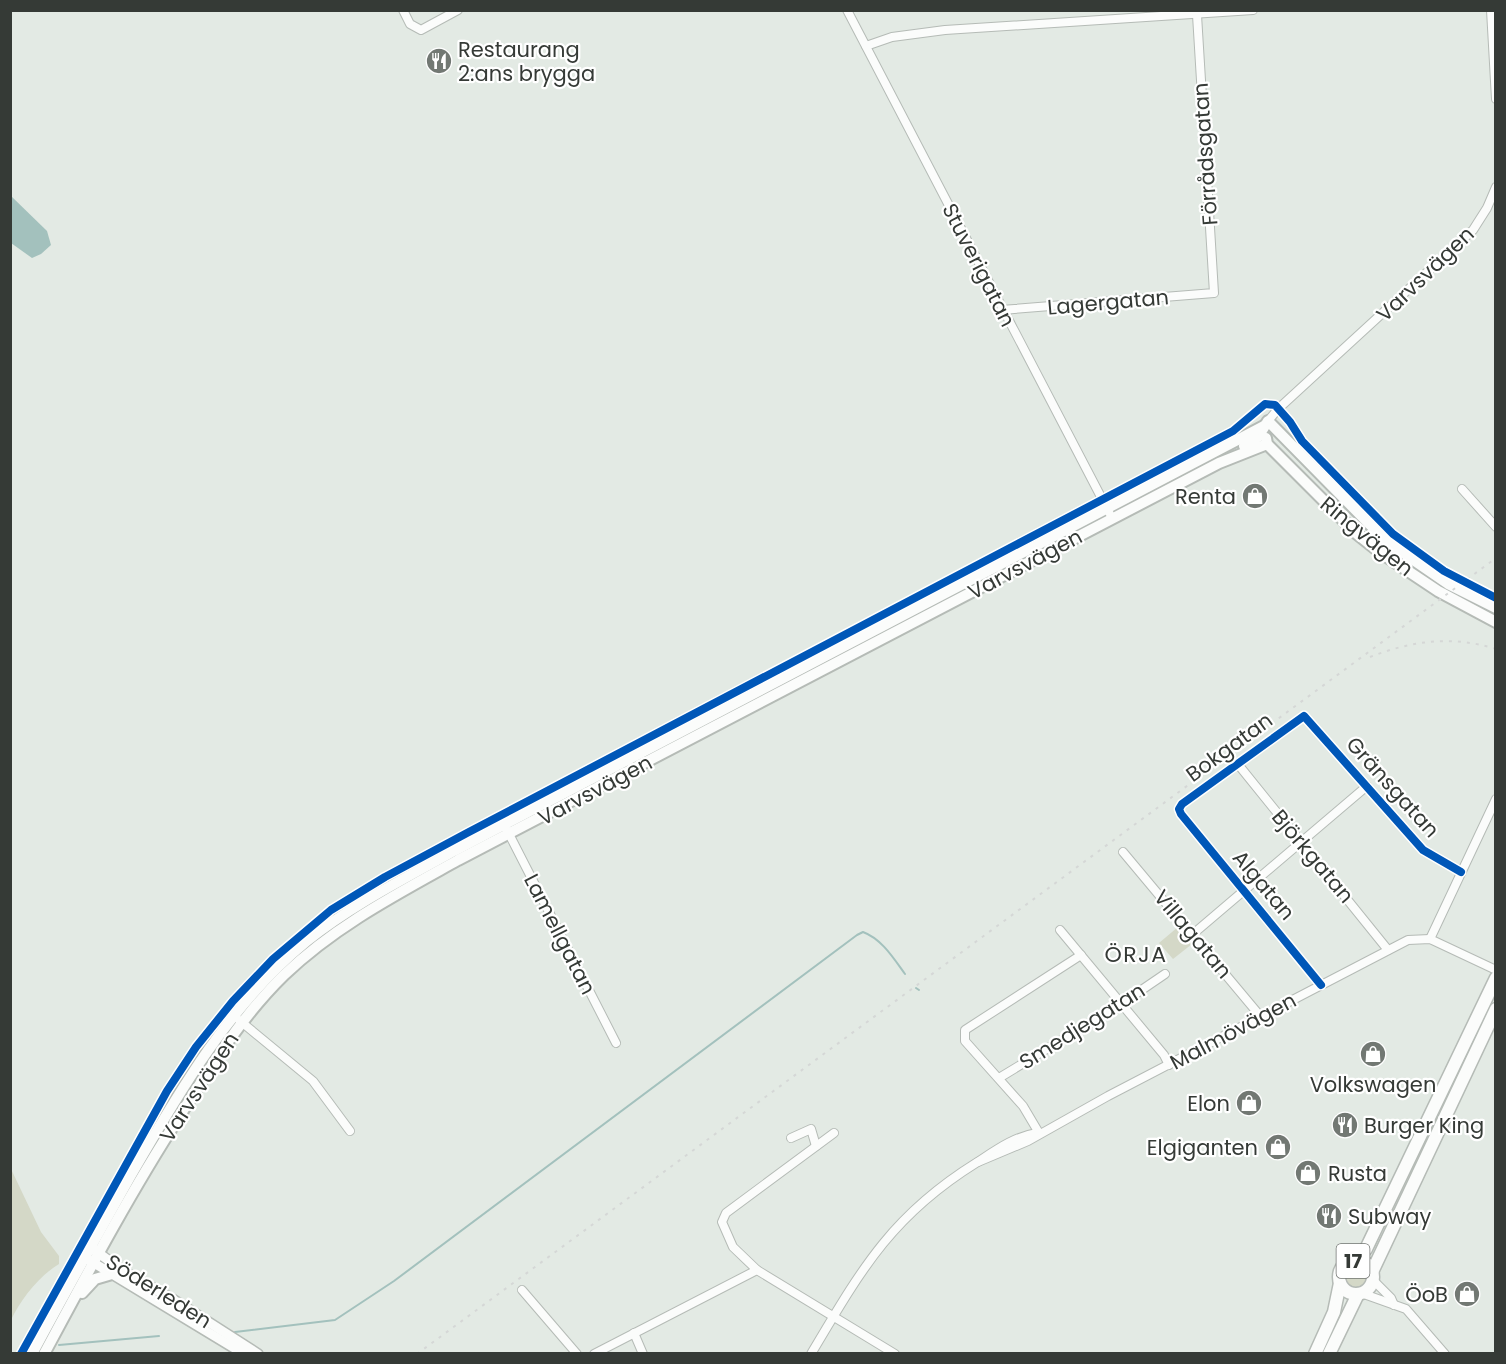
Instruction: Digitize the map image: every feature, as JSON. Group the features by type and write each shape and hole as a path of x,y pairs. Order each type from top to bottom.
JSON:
{"main road":[{"path":"1266,424 1266,444"},
{"name":"Varvsvägen","path":"1219,463 1258,437 1266,424"},
{"name":"Varvsvägen","path":"91,1256 200,1060 291,955 359,904 508,830 1110,513 1266,424"},
{"name":"Ringvägen","path":"1266,424 1387,542 1448,584 1496,608"},
{"name":"Varvsvägen","path":"1110,513 1266,444"},
{"name":"Ringvägen","path":"1266,444 1357,534 1381,553 1438,591 1496,622"},
{"name":"17","path":"1315,1353 1334,1312 1340,1283 1339,1274 1343,1266 1356,1260 1370,1242 1496,978"},
{"name":"17","path":"1329,1353 1359,1294 1369,1288 1372,1276 1496,1009"},
{"path":"44,1353 91,1256"},
{"path":"32,1353 91,1256"},
{"name":"17","path":"1356,1260 1365,1263 1372,1276"},
{"path":"51,1340 89,1283 112,1274"},
{"name":"17","path":"1340,1283 1348,1293 1359,1294"}],"street":[{"path":"403,10 410,24 421,30 458,10"},
{"name":"Stuverigatan","path":"847,10 1001,310 1110,513"},
{"path":"866,46 892,37 945,30 1253,10"},
{"path":"1491,10 1496,99"},
{"name":"Förrådsgatan","path":"1197,15 1214,293"},
{"name":"Varvsvägen","path":"1266,424 1278,409 1473,230 1487,208 1496,187"},
{"name":"Lagergatan","path":"1001,310 1214,293"},
{"path":"1462,489 1496,528"},
{"name":"Bokgatan","path":"1179,809 1182,804 1237,763 1304,717"},
{"name":"Gränsgatan","path":"1304,717 1423,850 1461,872"},
{"name":"Björkgatan","path":"1237,763 1388,950"},
{"path":"1194,934 1367,786"},
{"path":"1496,799 1430,939 1496,970"},
{"name":"Algatan","path":"1179,809 1321,985"},
{"name":"Lamellgatan","path":"508,830 616,1043"},
{"name":"Villagatan","path":"1124,852 1261,1017"},
{"path":"1060,930 1169,1065"},
{"name":"Malmövägen","path":"811,1353 881,1244 933,1191 978,1162 1028,1141 1039,1133 1388,950 1415,938 1430,939"},
{"path":"1039,1133 1023,1106 965,1041 963,1035 965,1030 1081,955"},
{"name":"Smedjegatan","path":"999,1078 1166,974"},
{"path":"237,1019 313,1081 350,1131"},
{"path":"791,1138 811,1129 816,1146"},
{"path":"834,1133 828,1142 816,1146 726,1213 722,1222 728,1239 757,1269 895,1353"},
{"name":"Söderleden","path":"91,1256 112,1274 244,1353"},
{"name":"Söderleden","path":"91,1256 174,1300 258,1353"},
{"path":"594,1353 757,1269"},
{"path":"1372,1276 1391,1298 1394,1305"},
{"path":"522,1290 577,1353"},
{"path":"1359,1294 1406,1309 1445,1353"},
{"path":"634,1333 643,1353"}],"green space":[{"path":"1178,927 1192,944 1173,959 1159,943"},
{"path":"11,1169 41,1232 59,1256 59,1264 31,1289 11,1320"},
{"path":"1356,1267 1364,1270 1367,1278 1364,1286 1356,1289 1348,1286 1345,1278 1348,1270"}],"water":[{"path":"10,195 47,231 51,245 32,258 11,243"}],"waterway":[{"path":"235,1332 335,1320 394,1281 857,935 863,932 876,939 905,974"},
{"path":"59,1345 159,1336"}],"railway":[{"path":"417,1354 1496,558"},
{"path":"1370,657 1401,647 1432,642 1464,642 1496,649"}],"cycle path":[{"path":"21,1354 167,1091 196,1047 233,1001 273,959 331,910 385,877 467,833 1233,431 1265,404 1275,405 1290,422 1302,441 1393,534 1444,571 1496,598"},
{"path":"1321,985 1181,814 1179,809 1182,804 1304,716 1423,850 1461,872"}],"place":[{"name":"Restaurang 2:ans brygga","path":"439,61"},
{"name":"Renta","path":"1255,496"},
{"name":"Volkswagen","path":"1373,1054"},
{"name":"Elon","path":"1249,1103"},
{"name":"Burger King","path":"1345,1125"},
{"name":"Elgiganten","path":"1278,1147"},
{"name":"Rusta","path":"1308,1173"},
{"name":"Subway","path":"1329,1216"},
{"name":"ÖoB","path":"1467,1294"}],"district":[{"name":"ÖRJA","path":"1136,954"}]}
